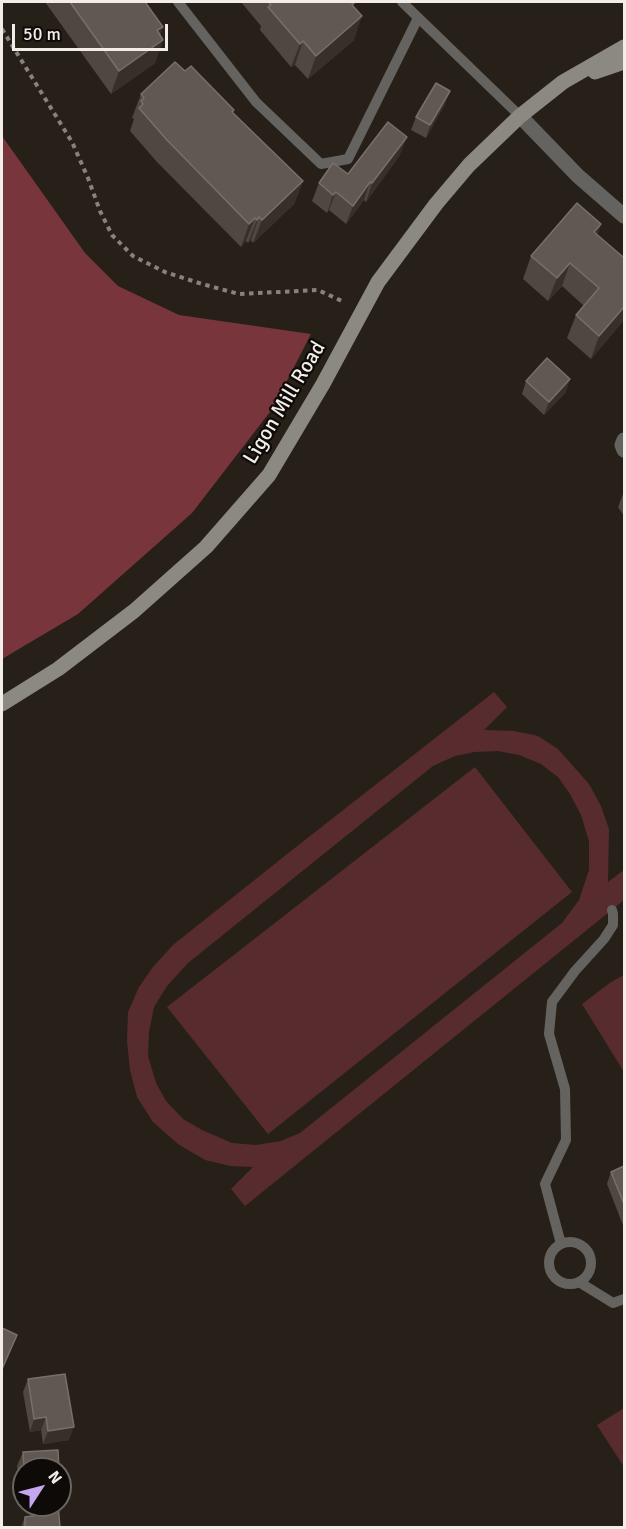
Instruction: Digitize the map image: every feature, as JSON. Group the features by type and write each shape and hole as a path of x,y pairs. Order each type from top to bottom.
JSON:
{"main road":[{"name":"Ligon Mill Road","path":"2,704 67,662 134,611 206,547 269,475 323,384 378,282 436,204 469,165 520,116 563,82 624,47"},
{"name":"Ligon Mill Road","path":"563,82 624,62"}],"street":[{"path":"520,116 578,176 624,216"},
{"path":"624,440 622,445 624,450"}],"lane":[{"path":"177,2 256,102 321,164 348,159 418,18"},
{"path":"402,2 520,116"},
{"path":"561,1244 545,1184 566,1140 565,1089 549,1034 552,1002 575,970 604,939 613,925 612,910"},
{"path":"575,1243 587,1251 591,1265 585,1278 579,1282 565,1283 553,1275 550,1269 551,1254 561,1244 575,1243"},
{"path":"579,1282 613,1303 624,1299"}],"path":[{"path":"2,29 72,142 112,235 133,256 165,272 239,294 318,290 344,302"}],"shaded area":[{"path":"2,136 85,253 118,286 179,315 311,334 273,408 192,513 78,614 2,659"},
{"path":"494,692 507,707 484,730 514,731 538,736 558,749 589,784 601,806 609,829 608,882 624,870 624,900 245,1206 231,1189 253,1167 231,1166 205,1160 178,1144 153,1122 137,1097 130,1070 127,1041 128,1012 139,987 173,945","holes":["498,751 519,755 541,764 558,777 581,815 589,841 589,870 579,900 562,923 300,1133 281,1141 256,1145 232,1143 183,1119 166,1101 156,1083 148,1056 149,1032 154,1007 167,986 188,963 433,766 455,756 474,752"]},
{"path":"475,767 572,892 268,1134 167,1007"},
{"path":"624,975 624,1072 582,1004"},
{"path":"624,1408 624,1467 597,1425"}],"building":[{"path":"70,2 145,2 163,27 157,30 163,40 119,71"},
{"path":"268,2 355,2 352,5 362,16 316,56 303,41 300,44 268,7 271,5"},
{"path":"175,62 185,71 191,66 234,110 232,112 303,181 262,220 259,217 257,220 255,218 249,224 139,108 144,98 141,94"},
{"path":"436,83 450,91 430,125 416,117"},
{"path":"388,122 407,137 353,206 336,192 333,195 319,183 333,163 348,174"},
{"path":"577,203 601,224 594,232 623,257 624,255 624,307 599,336 576,315 599,288 570,263 557,278 531,256"},
{"path":"547,358 570,379 549,402 526,381"},
{"path":"624,1166 624,1204 611,1172"},
{"path":"2,1328 17,1335 2,1369"},
{"path":"65,1374 74,1427 48,1431 46,1417 34,1419 28,1379"},
{"path":"58,1450 58,1457 23,1457 23,1452"},
{"path":"25,1517 59,1517 60,1527 25,1527"}]}
